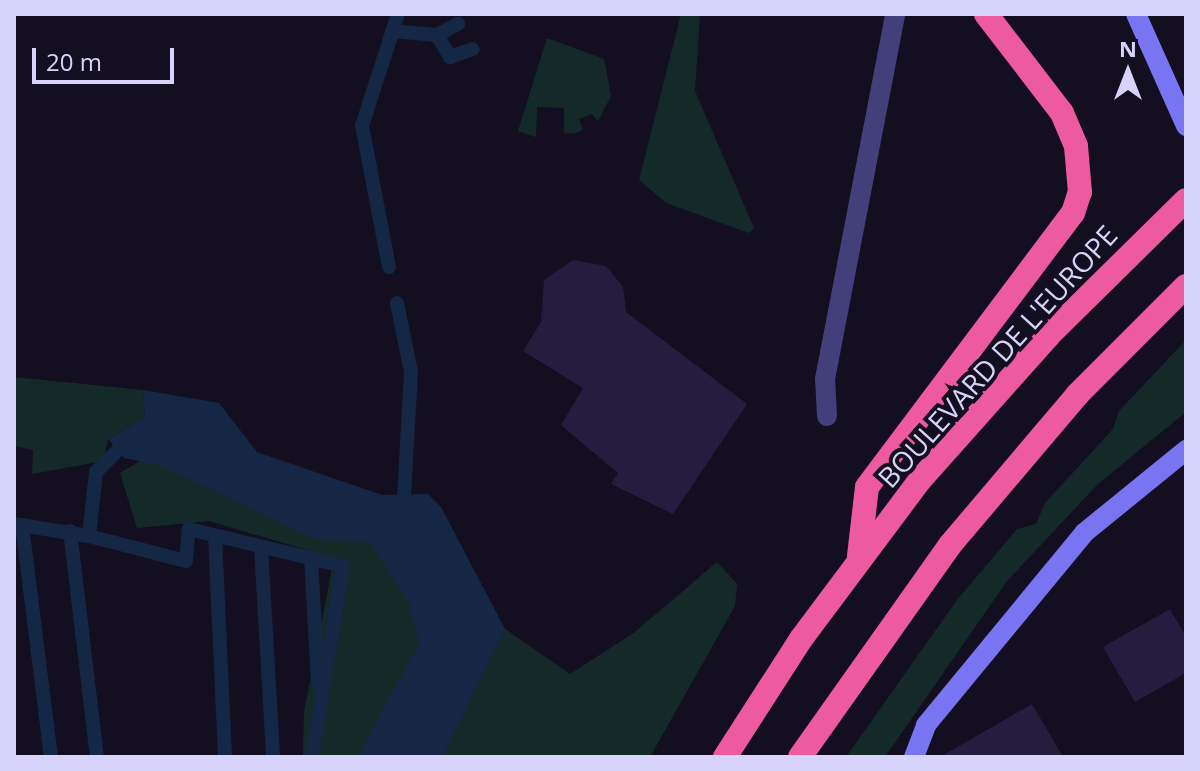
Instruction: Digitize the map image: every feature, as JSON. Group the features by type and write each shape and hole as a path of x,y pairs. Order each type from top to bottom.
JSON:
{"highway":[{"path":"859,558 867,487 1073,213 1080,192 1076,146 1062,113 986,14"},
{"name":"BOULEVARD DE L'EUROPE","path":"725,757 859,558 983,406 1186,200"},
{"path":"800,757 950,545 1077,395 1186,286"}],"street":[{"path":"827,416 825,379 895,14"},
{"path":"1136,14 1186,126"},
{"path":"914,757 926,725 1074,545 1186,450"}],"green space":[{"path":"681,14 700,14 695,91 754,228 749,233 666,203 639,180"},
{"path":"547,38 604,59 611,96 598,121 592,114 579,119 583,130 575,133 564,134 564,108 537,107 536,137 518,131"},
{"path":"1186,340 1186,412 1098,484 1007,581 885,757 846,757 957,600 1017,529 1036,524 1045,503 1113,429 1119,411"},
{"path":"14,377 143,390 145,417 108,439 103,461 32,474 33,450 14,446"},
{"path":"188,432 327,499 464,628 505,629 570,674 635,632 717,562 737,584 735,606 650,757 303,757 304,712 334,558 209,521 137,528 120,473"}],"water":[{"path":"143,390 219,403 257,452 382,495 428,494 441,507 505,629 442,757 358,757 419,643 409,603 369,541 318,540 159,465 124,458 108,439 145,417"}],"building":[{"path":"573,260 606,266 623,287 626,312 747,404 673,514 611,484 618,473 561,425 583,388 523,351 541,322 544,280"},
{"path":"1170,609 1186,637 1186,673 1135,702 1103,647"},
{"path":"1032,704 1063,757 940,757"}],"waterway":[{"path":"389,267 362,126 398,14"},
{"path":"392,31 437,35 458,24"},
{"path":"437,35 450,57 473,49"},
{"path":"397,303 411,372 403,513"},
{"path":"14,524 89,536 96,472 130,438"},
{"path":"22,525 51,757"},
{"path":"89,536 186,561 189,529 343,566 312,757"},
{"path":"70,531 97,757"},
{"path":"215,536 225,757"},
{"path":"261,547 273,757"},
{"path":"311,558 318,682"}]}
